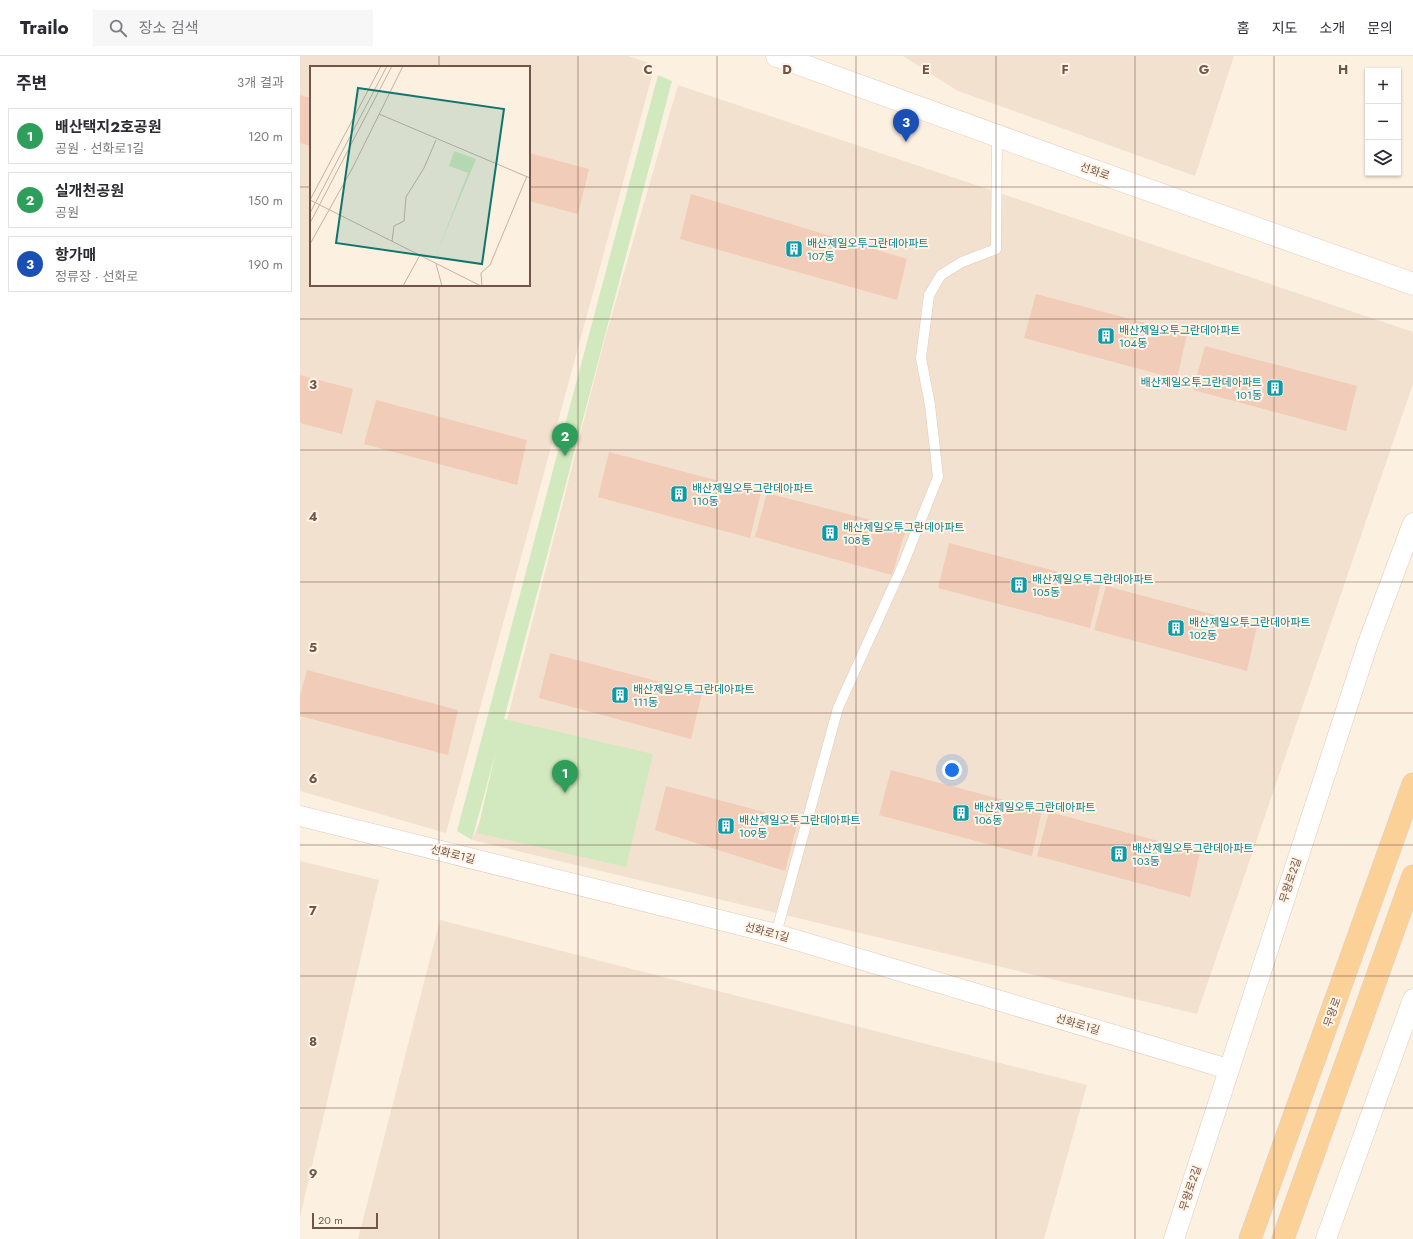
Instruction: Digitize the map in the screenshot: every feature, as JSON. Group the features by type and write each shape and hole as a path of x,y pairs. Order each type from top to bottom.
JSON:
{"main road":[{"name":"선화로","path":"777,56 1413,284"},
{"name":"무왕로","path":"1250,1239 1413,784"},
{"path":"1283,1239 1413,876"}],"street":[{"name":"무왕로2길","path":"1174,1239 1228,1069 1367,646 1413,523"},
{"name":"선화로1길","path":"300,816 776,934 1228,1069"},
{"path":"1326,1239 1413,999"}],"lane":[{"path":"776,934 838,708 902,567 938,477 930,405 921,358 929,295 941,275 962,262 996,249 997,135"}],"shaded area":[{"path":"300,56 628,56 655,65 446,833 300,791"},
{"path":"903,56 1234,56 1195,176 958,91"},
{"path":"678,85 1413,332 1413,384 1197,1014 472,840 483,814 604,342"},
{"path":"300,861 379,880 300,1217"},
{"path":"440,920 1087,1085 1044,1239 358,1239"}],"green space":[{"path":"658,75 672,81 504,719 653,754 626,867 477,833 496,751 472,840 457,831"}],"building":[{"path":"300,95 310,98 310,146 300,143"},
{"path":"530,153 589,169 578,214 530,201"},
{"name":"배산제일오투그란데아파트 107동","path":"691,194 907,259 897,300 680,239"},
{"name":"배산제일오투그란데아파트 104동","path":"1036,294 1187,334 1177,379 1024,338"},
{"name":"배산제일오투그란데아파트 101동","path":"1205,346 1357,386 1346,431 1193,390"},
{"path":"300,375 353,389 342,434 300,423"},
{"path":"376,400 527,440 517,485 364,444"},
{"name":"배산제일오투그란데아파트 110동","path":"609,452 761,492 750,538 598,497"},
{"name":"배산제일오투그란데아파트 108동","path":"767,493 906,529 892,575 755,537"},
{"name":"배산제일오투그란데아파트 105동","path":"949,543 1101,583 1090,628 938,588"},
{"name":"배산제일오투그란데아파트 102동","path":"1106,586 1257,626 1247,671 1094,630"},
{"name":"배산제일오투그란데아파트 111동","path":"550,653 702,693 691,739 539,698"},
{"path":"307,670 458,710 448,755 300,716 300,696"},
{"name":"배산제일오투그란데아파트 106동","path":"891,770 1042,810 1032,856 879,815"},
{"name":"배산제일오투그란데아파트 109동","path":"666,786 798,821 785,871 655,830"},
{"name":"배산제일오투그란데아파트 103동","path":"1049,812 1200,852 1190,897 1037,856"}],"place":[{"name":"항가매","path":"906,142"},
{"name":"배산제일오투그란데아파트 107동","path":"794,249"},
{"name":"배산제일오투그란데아파트 104동","path":"1106,336"},
{"name":"배산제일오투그란데아파트 101동","path":"1275,388"},
{"name":"실개천공원","path":"565,456"},
{"name":"배산제일오투그란데아파트 110동","path":"679,494"},
{"name":"배산제일오투그란데아파트 108동","path":"830,533"},
{"name":"배산제일오투그란데아파트 105동","path":"1019,585"},
{"name":"배산제일오투그란데아파트 102동","path":"1176,628"},
{"name":"배산제일오투그란데아파트 111동","path":"620,695"},
{"name":"배산택지2호공원","path":"565,793"},
{"name":"배산제일오투그란데아파트 106동","path":"961,813"},
{"name":"배산제일오투그란데아파트 109동","path":"726,826"},
{"name":"배산제일오투그란데아파트 103동","path":"1119,854"}]}
